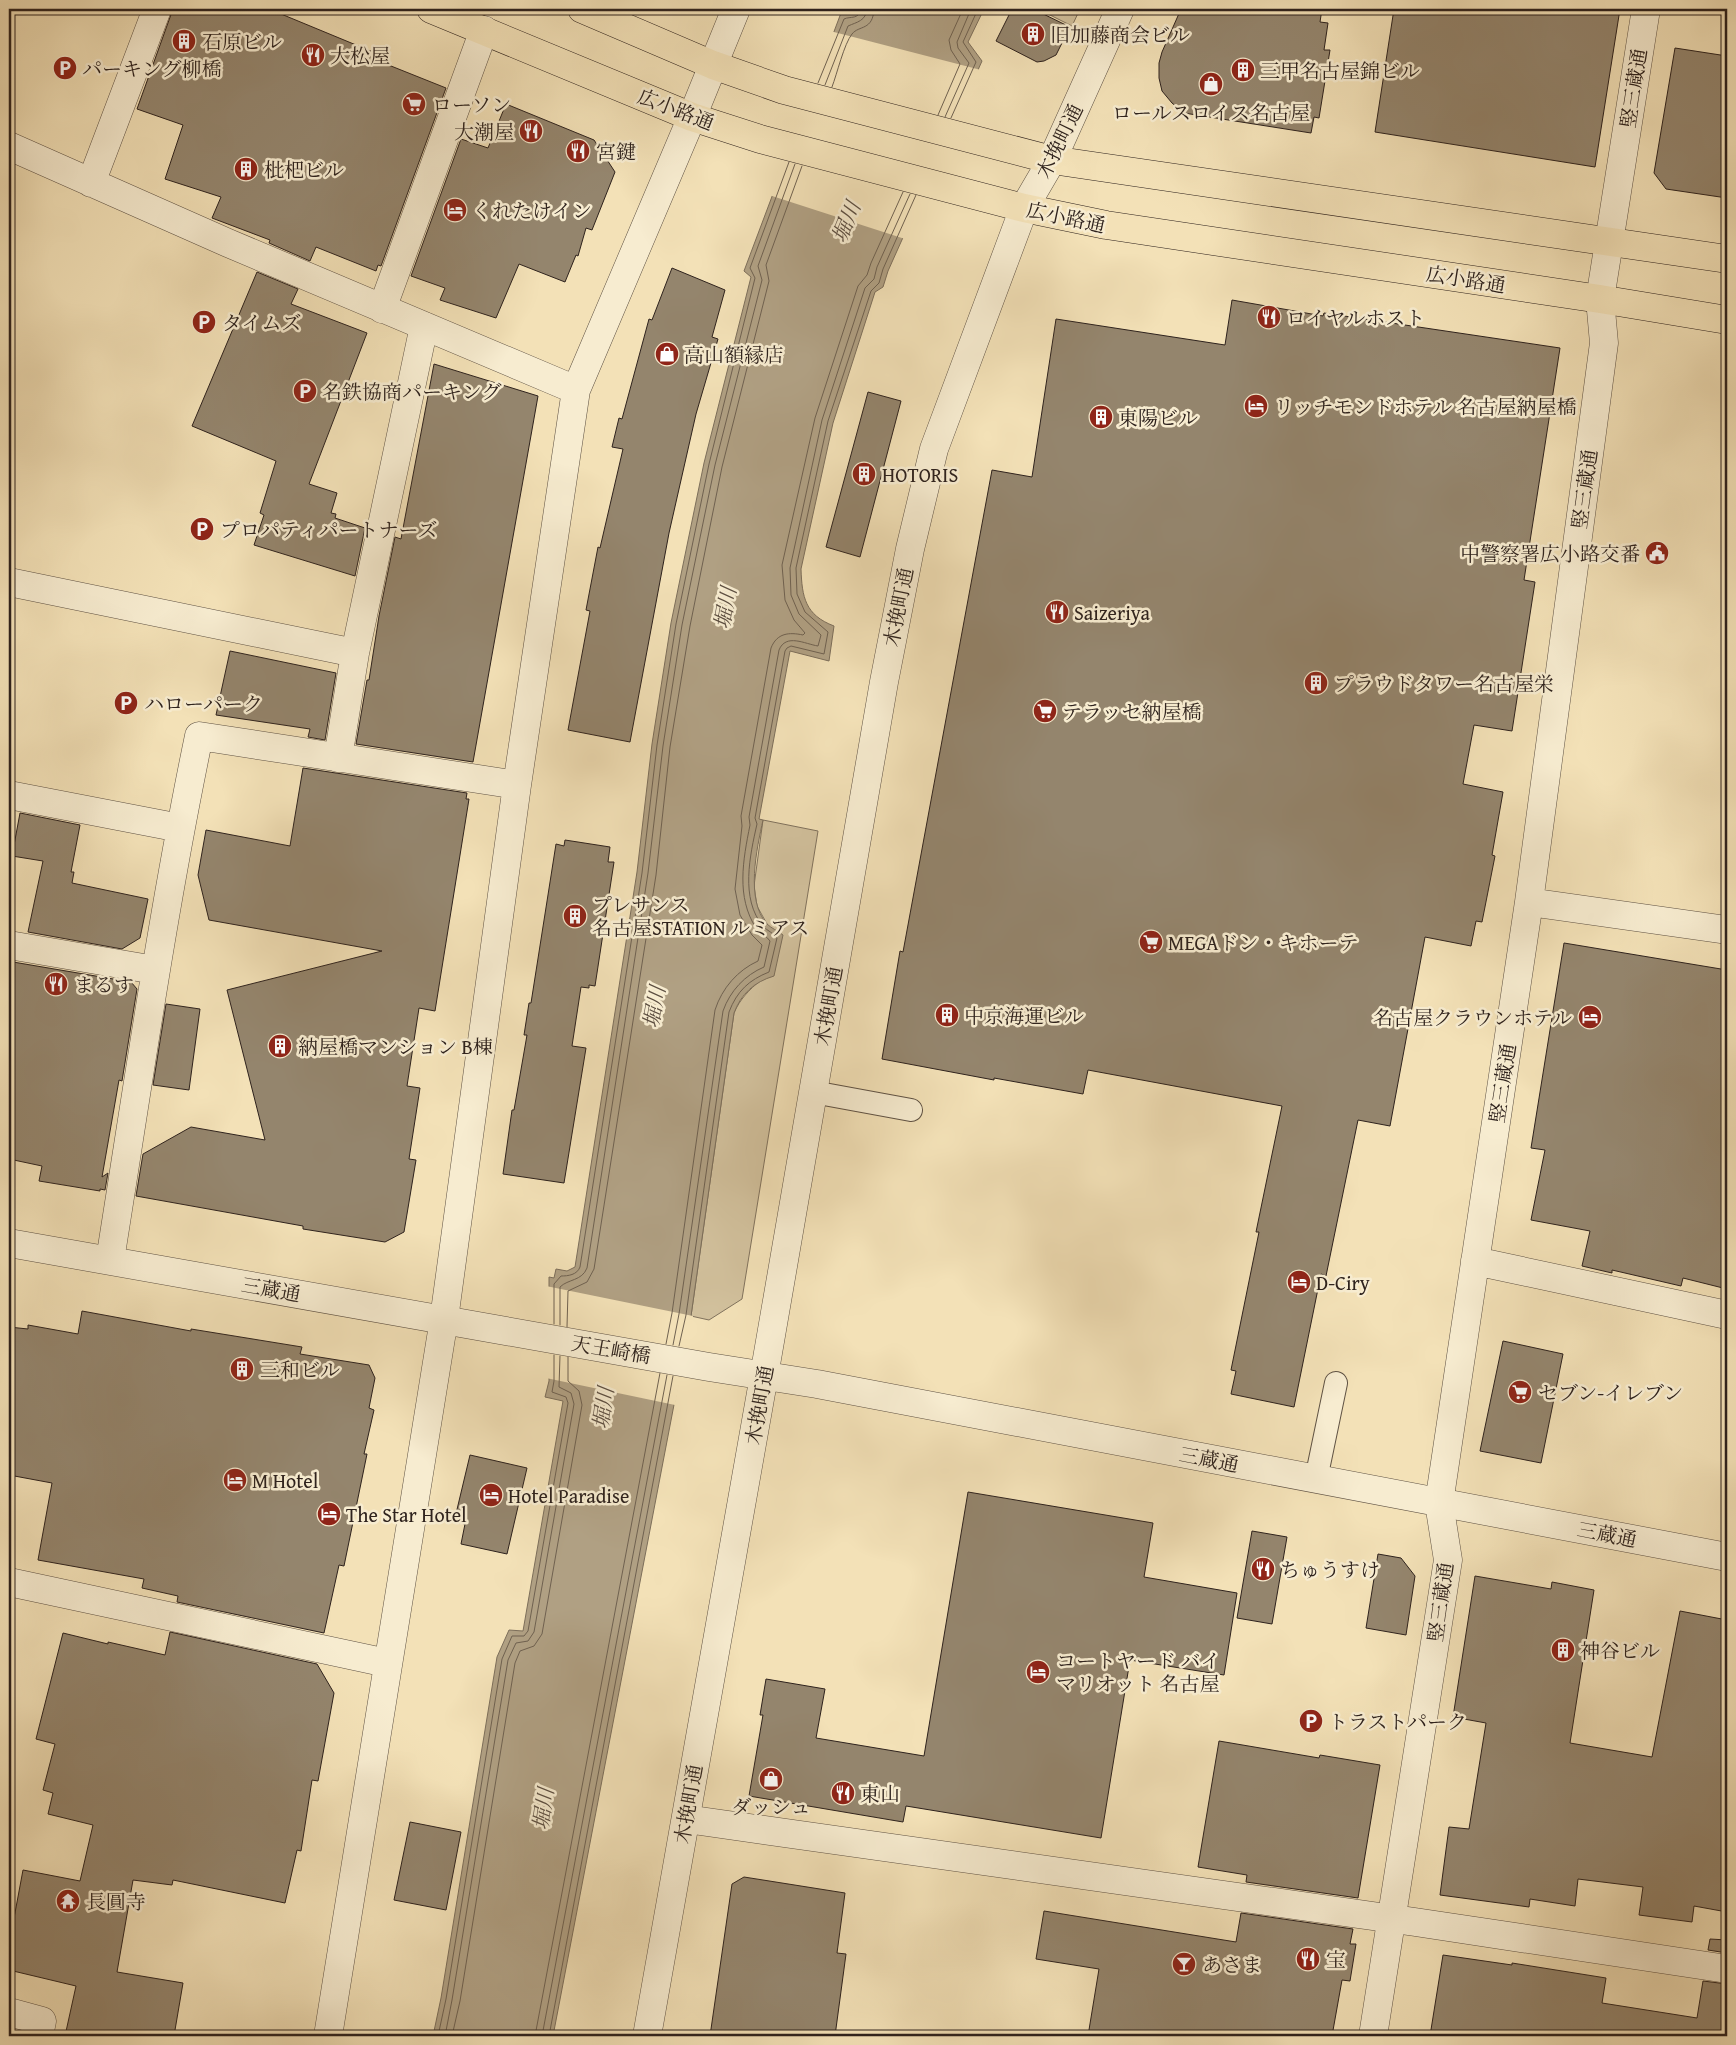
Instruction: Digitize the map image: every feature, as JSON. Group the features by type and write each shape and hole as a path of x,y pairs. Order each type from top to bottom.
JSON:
{"main road":[{"name":"広小路通","path":"432,9 692,118 782,146 1024,208 1106,225 1600,299 1727,320"},
{"path":"582,9 713,65 800,95 1052,160 1727,259"}],"street":[{"path":"91,183 157,9"},
{"path":"328,2036 444,1319 517,785 576,390 692,118 736,9"},
{"name":"木挽町通","path":"647,2036 884,682 910,549 934,449 1024,208 1052,160 1120,9"},
{"name":"竪三蔵通","path":"1373,2036 1448,1560 1439,1503 1529,902 1604,344 1600,299 1646,9"},
{"path":"382,309 484,30"},
{"path":"9,146 382,309 576,390"},
{"path":"338,758 355,653 424,326"},
{"path":"9,582 355,653"},
{"path":"110,1260 180,828 199,736 517,785"},
{"path":"9,795 180,828"},
{"path":"1529,902 1727,930"},
{"path":"9,945 156,970"},
{"name":"三蔵通","path":"9,1242 533,1335"},
{"path":"1475,1261 1727,1316"},
{"name":"天王崎橋","path":"533,1335 690,1363"},
{"name":"三蔵通","path":"690,1363 827,1385 1727,1557"},
{"path":"9,1582 387,1663"},
{"path":"686,1819 1392,1918 1727,1970"},
{"path":"9,2012 42,2021 39,2036"}],"lane":[{"path":"813,1092 911,1110"},
{"path":"1316,1479 1336,1383"}],"shaded area":[{"path":"1038,9 1080,9 1072,26"},
{"path":"763,820 818,831 742,1299 709,1320 691,1316 734,1013 745,995 761,980 767,924 757,906 754,886"}],"water":[{"name":"堀川","path":"858,9 984,9 968,42 982,61 888,271 883,287 875,292 833,423 801,569 802,588 811,611 824,622 834,626 829,661 790,651 759,819 763,820 756,859 754,888 756,902 760,914 767,924 783,935 774,976 754,985 740,1000 734,1013 691,1316 553,2036 433,2036 441,1998 497,1657 509,1630 523,1631 563,1401 545,1397 549,1381 549,1277 554,1278 556,1269 567,1271 575,1267 637,872 652,744 671,623 704,463 751,277 744,271 841,13 852,13"}],"pier":[{"path":"830,31 981,70 905,239 769,195"},
{"path":"546,1286 693,1316 675,1405 546,1378"}],"building":[{"path":"173,9 269,9 373,52 371,58 446,88 381,266 378,265 376,271 316,247 310,261 269,243 270,240 212,218 221,197 165,179 183,125 137,109"},
{"name":"旧加藤商会ビル","path":"1012,9 1033,9 1070,27 1056,55 1037,62 996,41"},
{"name":"三甲名古屋錦ビル","path":"1181,9 1322,9 1320,22 1328,23 1324,50 1330,50 1319,118 1314,117 1311,133 1184,113 1172,103 1162,91 1159,78 1159,63"},
{"path":"1394,9 1620,9 1595,167 1375,132"},
{"path":"1675,48 1727,56 1727,198 1666,189 1654,173"},
{"path":"506,104 594,140 615,172 592,230 586,228 578,256 576,255 565,282 519,264 496,318 440,300 445,288 411,276 461,139 488,148"},
{"path":"672,268 725,290 712,337 718,339 696,414 669,533 630,742 568,730 590,611 586,610 598,547 600,548 623,449 612,447 619,418 622,419 649,319 652,320"},
{"path":"257,272 298,289 291,304 367,333 309,484 337,493 331,513 336,514 335,518 365,528 355,576 254,545 264,515 260,513 276,461 192,426"},
{"path":"1232,300 1323,316 1324,313 1560,348 1524,580 1535,582 1512,731 1474,725 1463,784 1503,792 1492,855 1495,856 1482,922 1476,921 1471,946 1425,937 1390,1126 1358,1120 1326,1276 1321,1274 1294,1407 1231,1394 1236,1371 1231,1370 1259,1232 1256,1232 1282,1106 1088,1070 1083,1094 882,1059 900,951 903,952 992,470 1032,477 1056,319 1225,345"},
{"path":"434,364 538,396 473,762 356,744 395,537 401,539"},
{"name":"HOTORIS","path":"868,392 901,401 860,557 826,547"},
{"path":"230,651 336,673 325,740 308,737 310,729 216,715"},
{"path":"303,768 467,793 466,799 469,799 435,1011 419,1008 407,1086 420,1088 409,1159 416,1160 404,1232 385,1242 303,1229 303,1226 136,1196 143,1154 191,1127 265,1140 227,990 382,951 209,920 198,875 206,830 290,846"},
{"path":"20,813 80,825 71,872 74,872 72,883 148,899 140,938 122,949 28,932 43,861 12,856"},
{"path":"565,840 610,847 608,862 614,862 595,986 589,985 589,988 581,987 572,1046 586,1048 564,1183 503,1174 512,1110 514,1110 527,1035 524,1035 529,1003 531,1003 556,844 564,846"},
{"path":"1564,943 1727,970 1727,1289 1683,1278 1681,1286 1612,1270 1612,1273 1582,1266 1590,1231 1531,1220 1545,1150 1531,1148"},
{"path":"13,962 131,982 137,989 122,1081 119,1080 102,1177 108,1173 105,1190 100,1189 100,1191 39,1181 42,1166 9,1159 9,984"},
{"path":"166,1004 200,1009 189,1090 153,1085"},
{"path":"82,1311 191,1331 191,1329 302,1347 300,1354 369,1365 375,1378 369,1408 374,1410 364,1454 367,1454 344,1566 339,1565 324,1633 177,1602 178,1596 142,1588 144,1579 38,1560 52,1483 9,1475 9,1327 28,1329 28,1325 78,1334"},
{"path":"1503,1341 1563,1354 1541,1463 1480,1451"},
{"name":"Hotel Paradise","path":"470,1455 527,1468 507,1554 461,1544 465,1524 454,1522"},
{"path":"968,1492 1153,1523 1144,1577 1237,1593 1224,1675 1130,1660 1101,1838 906,1806 903,1822 749,1796 763,1715 760,1715 766,1679 825,1689 816,1738 924,1756"},
{"path":"1252,1531 1287,1537 1272,1624 1237,1618"},
{"path":"1378,1554 1401,1558 1415,1576 1406,1635 1366,1628"},
{"path":"1475,1576 1551,1589 1552,1582 1594,1590 1570,1743 1652,1757 1680,1611 1727,1620 1727,1912 1694,1906 1692,1922 1639,1915 1643,1887 1578,1879 1575,1906 1530,1899 1529,1907 1440,1895 1449,1827 1469,1829 1486,1723 1453,1717"},
{"path":"170,1632 317,1664 334,1693 318,1781 312,1780 301,1851 297,1850 285,1903 173,1880 172,1885 133,1880 117,1972 183,1983 174,2036 65,2036 76,1986 9,1970 9,1945 23,1870 80,1881 93,1825 48,1814 53,1793 43,1790 55,1744 36,1739 63,1633 165,1655"},
{"path":"1219,1741 1319,1758 1320,1755 1380,1765 1358,1898 1246,1882 1247,1875 1198,1867"},
{"path":"410,1822 461,1832 446,1910 394,1900"},
{"path":"744,1877 845,1893 837,1953 846,1954 835,2036 710,2036 732,1884"},
{"path":"1044,1911 1236,1942 1241,1913 1353,1929 1350,1944 1356,1944 1350,1981 1342,1980 1332,2036 1088,2036 1099,1969 1036,1959"},
{"path":"1710,1939 1727,1940 1727,1953 1708,1950"},
{"path":"1443,1955 1512,1965 1512,1963 1606,1978 1602,2003 1697,2018 1703,1981 1727,1984 1727,2036 1430,2036"}],"place":[{"name":"旧加藤商会ビル","path":"1033,34"},
{"name":"石原ビル","path":"184,41"},
{"name":"大松屋","path":"313,55"},
{"name":"パーキング柳橋","path":"65,68"},
{"name":"三甲名古屋錦ビル","path":"1243,70"},
{"name":"ロールスロイス名古屋","path":"1211,84"},
{"name":"ローソン","path":"414,104"},
{"name":"大潮屋","path":"531,131"},
{"name":"宮鍵","path":"578,151"},
{"name":"枇杷ビル","path":"246,169"},
{"name":"くれたけイン","path":"455,210"},
{"name":"ロイヤルホスト","path":"1269,317"},
{"name":"タイムズ","path":"204,322"},
{"name":"高山額縁店","path":"667,354"},
{"name":"名鉄協商パーキング","path":"305,391"},
{"name":"リッチモンドホテル 名古屋納屋橋","path":"1256,406"},
{"name":"東陽ビル","path":"1101,417"},
{"name":"HOTORIS","path":"864,474"},
{"name":"プロパティパートナーズ","path":"202,529"},
{"name":"中警察署広小路交番","path":"1657,553"},
{"name":"Saizeriya","path":"1057,612"},
{"name":"プラウドタワー名古屋栄","path":"1316,683"},
{"name":"ハローパーク","path":"126,703"},
{"name":"テラッセ納屋橋","path":"1045,711"},
{"name":"プレサンス 名古屋STATION ルミアス","path":"575,916"},
{"name":"MEGAドン・キホーテ","path":"1151,942"},
{"name":"まるす","path":"56,984"},
{"name":"中京海運ビル","path":"947,1015"},
{"name":"名古屋クラウンホテル","path":"1590,1017"},
{"name":"納屋橋マンション B棟","path":"280,1046"},
{"name":"D-Ciry","path":"1299,1282"},
{"name":"三和ビル","path":"242,1369"},
{"name":"セブン-イレブン","path":"1520,1392"},
{"name":"M Hotel","path":"235,1480"},
{"name":"Hotel Paradise","path":"491,1495"},
{"name":"The Star Hotel","path":"329,1514"},
{"name":"ちゅうすけ","path":"1263,1569"},
{"name":"神谷ビル","path":"1563,1650"},
{"name":"コートヤード バイ マリオット 名古屋","path":"1038,1672"},
{"name":"トラストパーク","path":"1311,1721"},
{"name":"ダッシュ","path":"771,1779"},
{"name":"東山","path":"843,1793"},
{"name":"長圓寺","path":"68,1901"},
{"name":"宝","path":"1308,1959"},
{"name":"あさま","path":"1184,1964"}]}
